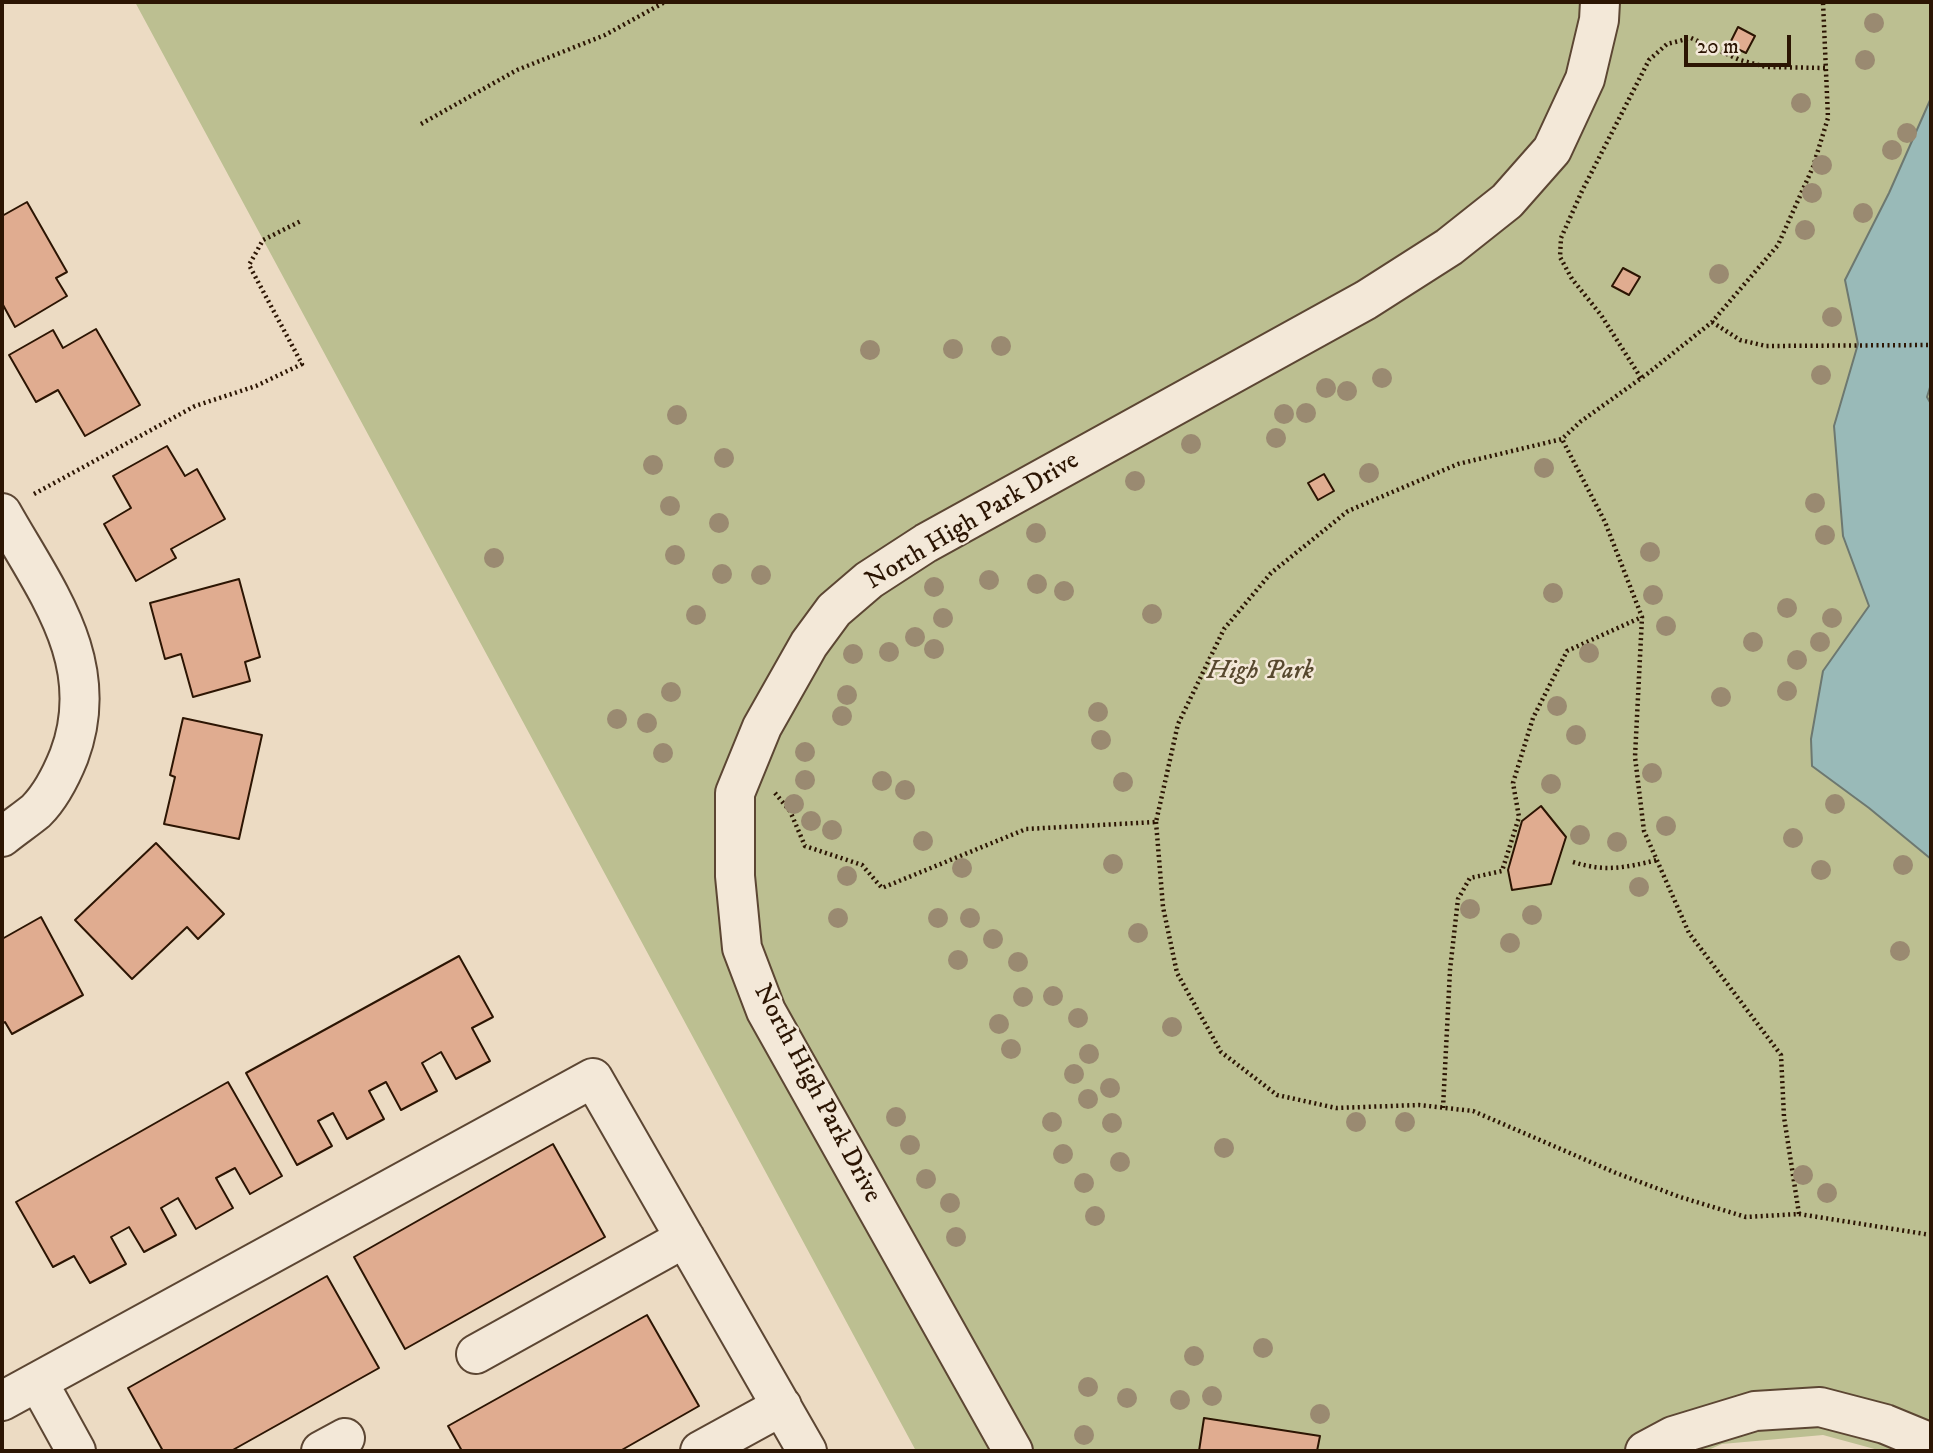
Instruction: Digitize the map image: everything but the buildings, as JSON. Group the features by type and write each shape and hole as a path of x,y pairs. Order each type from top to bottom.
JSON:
{"street":[{"name":"North High Park Drive","path":"1013,1451 766,1011 742,948 735,876 735,793 748,760 762,727 809,644 834,610 869,580 926,543 1366,300 1449,247 1507,201 1552,150 1568,117 1585,79 1599,20 1600,2"},
{"path":"2,837 37,809 61,777 74,743 80,705 77,662 16,505"},
{"path":"2,1401 593,1078 807,1451"},
{"path":"476,1354 685,1238"},
{"path":"38,1382 76,1451"},
{"path":"700,1451 782,1406"},
{"path":"1645,1451 1673,1436 1755,1411 1820,1407 1885,1424 1931,1443"}],"path":[{"path":"421,124 517,70 605,35 665,2"},
{"path":"1823,2 1828,118 1813,167 1778,245 1712,322 1580,422 1562,439 1458,464 1348,511 1271,573 1224,629 1178,724 1156,822 1163,907 1177,973 1221,1052 1277,1095 1336,1108 1419,1105 1473,1111 1616,1173 1680,1197 1746,1217 1799,1214 1931,1235"},
{"path":"1641,378 1601,315 1572,279 1560,257 1561,238 1582,191 1649,60 1667,44 1691,38 1740,60 1766,67 1827,68"},
{"path":"16,505 195,406 256,386 302,364 249,265 263,240 300,221"},
{"path":"1712,322 1740,340 1766,346 1931,345"},
{"path":"1562,439 1605,522 1642,617 1635,757 1644,831 1689,933 1781,1055 1784,1117 1799,1214"},
{"path":"1443,1108 1450,970 1458,899 1470,878 1502,871 1519,817 1513,783 1533,719 1567,651 1642,617"},
{"path":"748,760 790,811 805,846 862,865 882,888 1026,829 1156,822"},
{"path":"1573,862 1594,869 1608,870 1657,860"}],"green space":[{"name":"High Park","path":"135,2 1931,2 1931,1451 1882,1451 1823,1435 1722,1444 1706,1451 916,1451"}],"water":[{"path":"1931,98 1931,384 1927,397 1931,404 1931,859 1812,766 1811,739 1823,671 1869,606 1843,536 1834,426 1858,344 1845,280 1889,193"}]}
